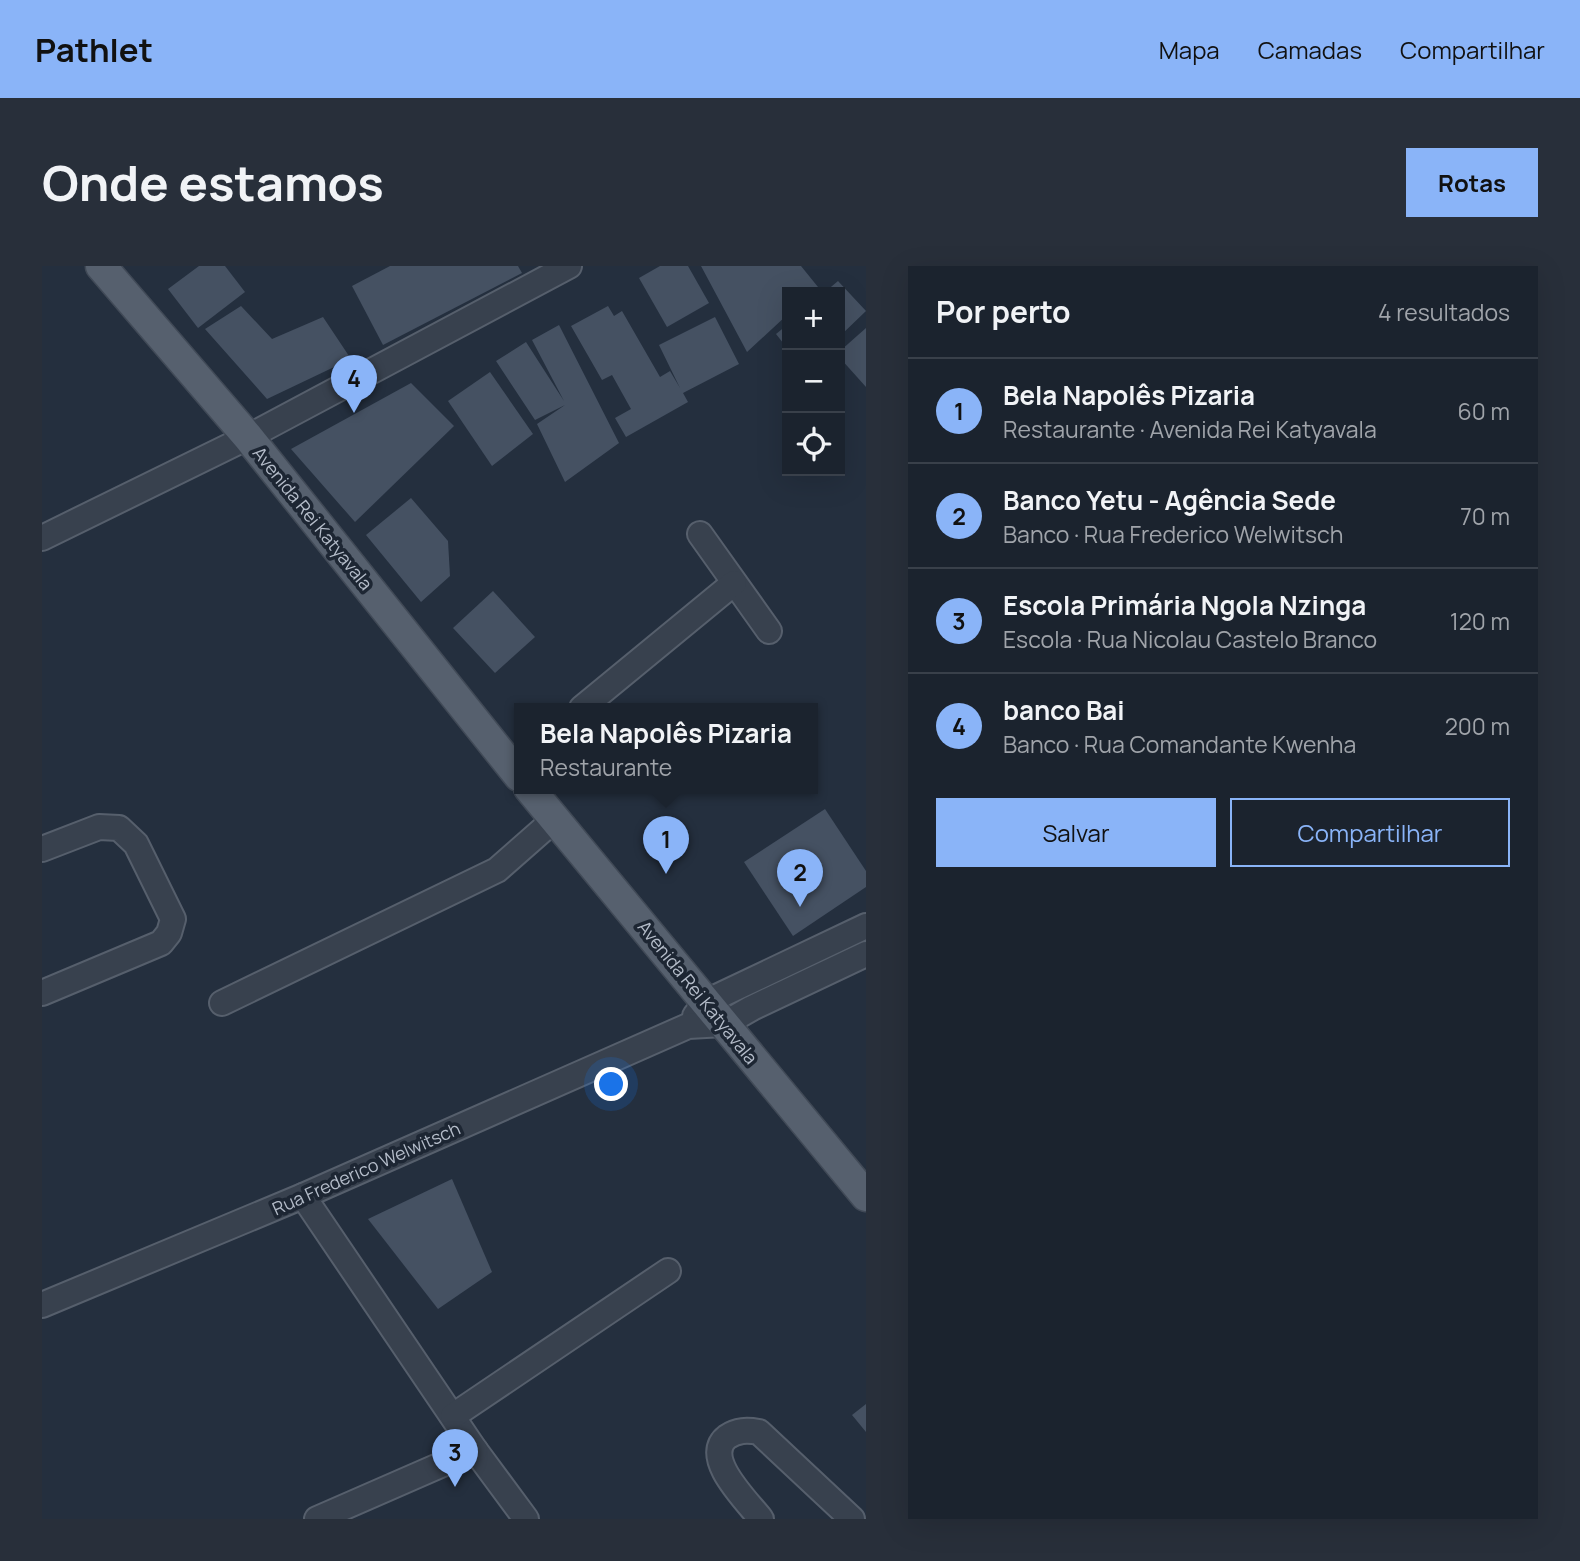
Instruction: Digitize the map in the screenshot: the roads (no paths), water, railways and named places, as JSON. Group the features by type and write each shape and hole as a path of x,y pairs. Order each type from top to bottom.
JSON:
{"main road":[{"name":"Avenida Rei Katyavala","path":"101,266 248,437 514,765"},
{"name":"Avenida Rei Katyavala","path":"536,794 866,1196"}],"street":[{"path":"42,538 248,437 542,273 569,266"},
{"path":"700,534 769,631"},
{"path":"588,703 734,583"},
{"path":"222,1003 496,870 555,819"},
{"path":"42,849 99,827 119,828 136,844 173,919 169,933 161,943 42,993"},
{"name":"Rua Frederico Welwitsch","path":"42,1305 303,1196 688,1026 866,926"},
{"name":"Rua Frederico Welwitsch","path":"715,1013 743,1012 866,954"},
{"path":"303,1196 475,1450 526,1519"},
{"path":"453,1416 668,1271"},
{"path":"761,1519 722,1469 717,1454 721,1442 730,1434 746,1429 759,1432 852,1519"},
{"path":"317,1519 475,1450"}],"place":[{"name":"banco Bai","path":"354,413"},
{"name":"Bela Napolês Pizaria","path":"666,874"},
{"name":"Banco Yetu - Agência Sede","path":"800,907"},
{"name":"Escola Primária Ngola Nzinga","path":"455,1487"}]}
